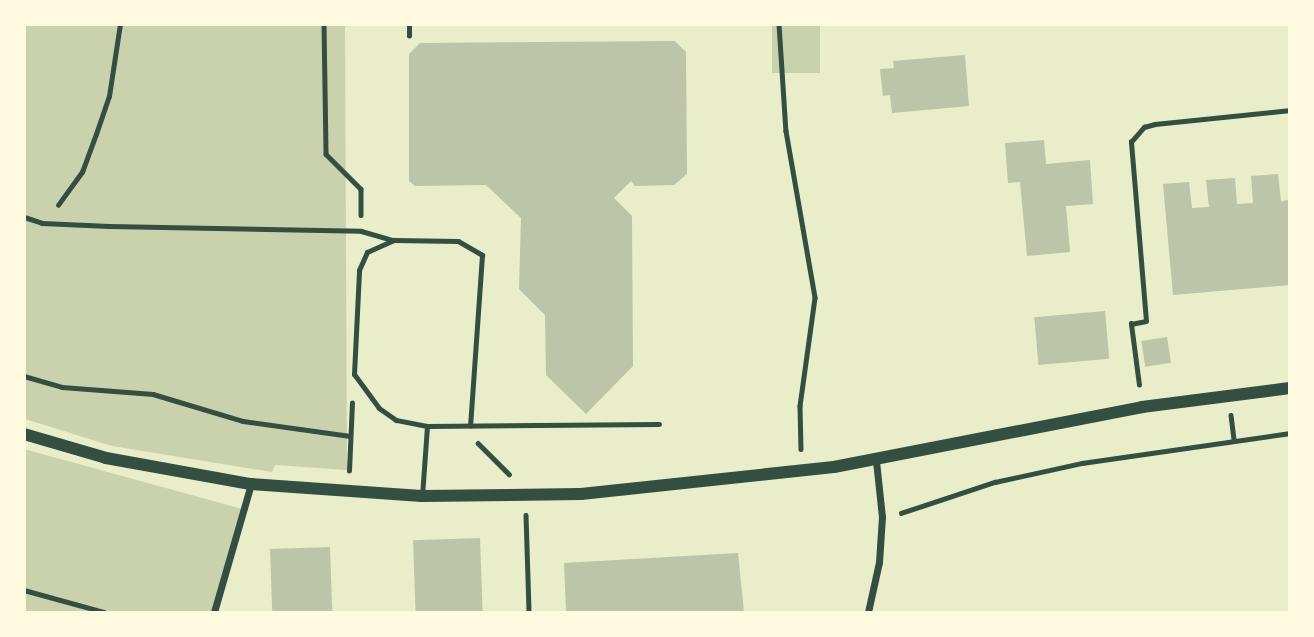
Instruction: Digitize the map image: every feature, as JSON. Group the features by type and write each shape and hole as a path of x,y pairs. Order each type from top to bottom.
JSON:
{"street":[{"path":"24,434 106,458 251,484 349,493 422,496 525,495 637,490 876,461 1142,407 1290,388"},
{"path":"868,612 879,562 882,517 876,461"},
{"path":"215,612 251,484"}],"lane":[{"path":"24,217 42,223 361,231 394,240 458,241 482,255 470,426"},
{"path":"394,240 367,252 359,270 354,374 379,408 397,420 427,426 659,424"},
{"path":"422,496 427,426"}],"path":[{"path":"42,223 82,172 108,96 120,24"},
{"path":"324,24 326,154 361,189 361,231"},
{"path":"409,24 409,36"},
{"path":"779,24 786,131 815,298 800,406 802,471"},
{"path":"1142,407 1131,324 1146,321 1131,142 1144,127 1154,124 1290,110"},
{"path":"349,493 354,374"},
{"path":"24,376 62,387 153,394 243,421 350,436"},
{"path":"470,426 480,447 502,465 525,495 530,612"},
{"path":"899,514 995,482 1082,463 1290,433"},
{"path":"24,590 104,612"}],"green space":[{"path":"25,25 619,25 345,26 347,470 275,465 272,472 112,446 25,419"},
{"path":"772,25 820,25 820,73 772,73"},
{"path":"24,449 246,510 214,612 25,612"}],"building":[{"path":"675,41 686,52 687,174 674,185 635,186 631,181 614,198 632,216 633,366 586,414 546,375 545,315 519,289 521,218 486,185 415,186 409,181 409,54 420,43"},
{"path":"965,55 969,106 892,113 890,95 883,96 880,69 894,68 893,61"},
{"path":"1044,140 1046,164 1090,160 1093,204 1066,206 1070,252 1027,256 1020,182 1008,183 1005,143"},
{"path":"1278,174 1281,201 1290,200 1290,285 1173,295 1163,184 1189,182 1192,208 1209,207 1206,180 1235,178 1237,204 1253,203 1251,176"},
{"path":"1105,311 1109,359 1038,365 1034,317"},
{"path":"1167,337 1171,363 1145,367 1141,341"},
{"path":"480,538 483,612 416,612 413,540"},
{"path":"330,547 332,612 272,612 270,549"},
{"path":"738,553 744,612 566,612 564,563"}]}
